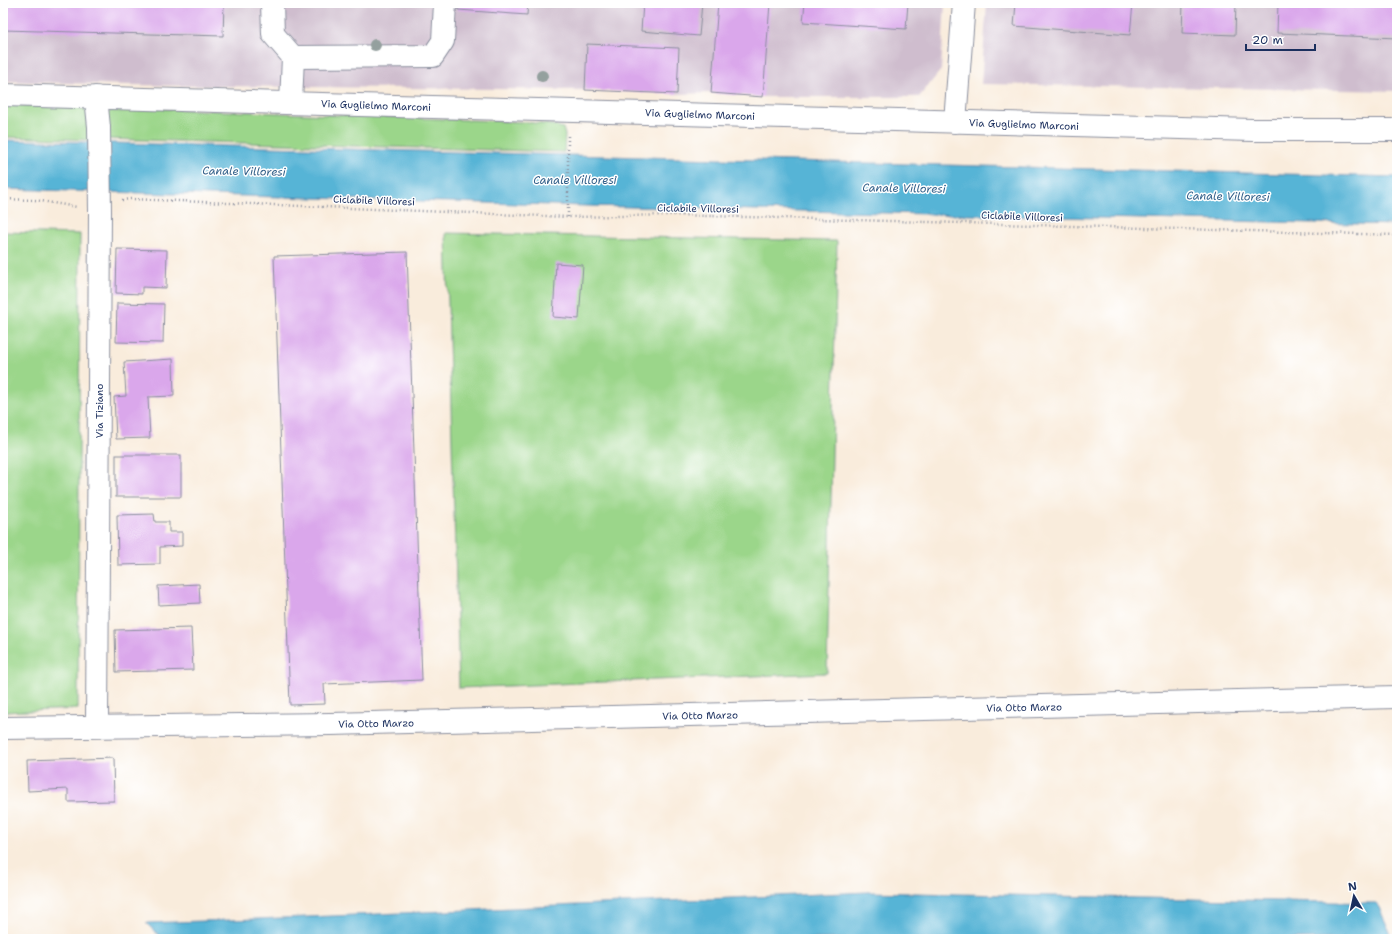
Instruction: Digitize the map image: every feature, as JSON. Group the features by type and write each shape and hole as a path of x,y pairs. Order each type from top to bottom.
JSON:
{"street":[{"path":"272,3 273,34 293,57 291,103"},
{"path":"293,57 433,56 444,41 445,3"},
{"path":"954,122 964,3"},
{"name":"Via Guglielmo Marconi","path":"3,95 1252,130 1397,130"},
{"name":"Via Tiziano","path":"96,97 99,127 100,207 97,726"},
{"name":"Via Otto Marzo","path":"3,728 331,724 1397,698"}],"path":[{"path":"568,143 568,217"},
{"path":"3,199 100,207"},
{"name":"Ciclabile Villoresi","path":"100,207 122,200 131,199 568,217 673,215 1397,235"}],"shaded area":[{"path":"3,3 945,3 941,70 919,97 763,97 711,93 677,94 585,90 127,85 3,81"},
{"path":"987,3 1397,3 1397,91 981,84"}],"green space":[{"path":"3,105 87,107 94,140 3,137"},
{"path":"115,107 525,122 553,125 563,128 565,135 564,152 104,139 107,114"},
{"path":"3,232 80,234 78,709 3,712"},
{"path":"446,233 837,241 827,673 459,688"}],"water":[{"name":"Canale Villoresi","path":"3,140 1397,177 1397,225 587,206 3,189"},
{"path":"868,892 1377,903 1393,939 163,939 146,923 327,916"}],"building":[{"path":"3,3 224,3 223,36 3,30"},
{"path":"458,3 528,3 527,15 458,10"},
{"path":"643,3 702,3 699,36 641,31"},
{"path":"718,3 770,3 763,97 711,93"},
{"path":"805,3 908,3 906,29 803,22"},
{"path":"1016,3 1133,3 1130,35 1014,26"},
{"path":"1183,3 1236,3 1235,35 1182,33"},
{"path":"1278,3 1397,3 1397,38 1277,33"},
{"path":"587,44 679,48 677,94 585,90"},
{"path":"117,249 167,250 166,288 142,287 142,294 116,293"},
{"path":"407,252 422,680 324,684 325,704 290,705 274,256"},
{"path":"556,263 583,265 579,319 553,317"},
{"path":"117,303 164,304 163,343 116,342"},
{"path":"173,359 174,396 148,397 150,438 116,439 114,397 126,396 124,362"},
{"path":"116,455 181,455 181,497 116,497"},
{"path":"154,514 155,522 169,522 169,532 182,532 182,546 160,547 160,564 118,565 117,515"},
{"path":"199,584 200,603 159,605 158,586"},
{"path":"191,628 193,670 116,672 115,630"},
{"path":"113,758 114,801 68,802 68,789 28,791 27,761"}]}
